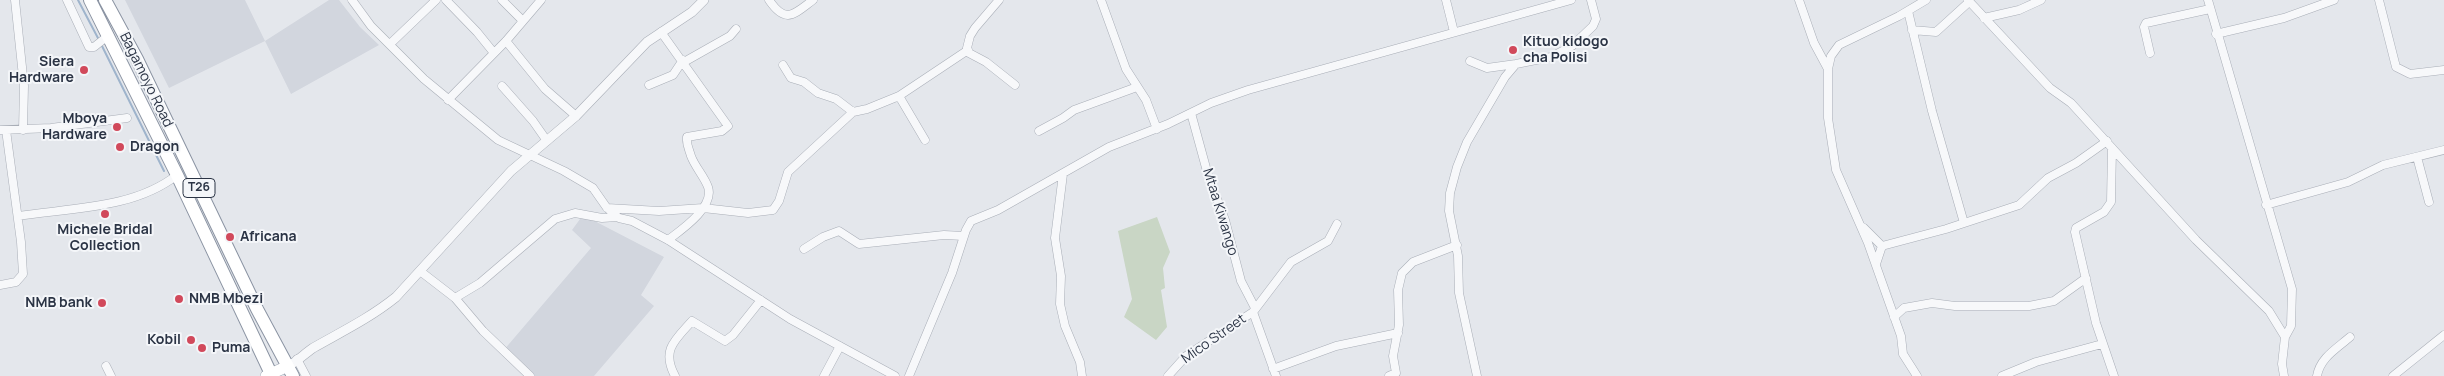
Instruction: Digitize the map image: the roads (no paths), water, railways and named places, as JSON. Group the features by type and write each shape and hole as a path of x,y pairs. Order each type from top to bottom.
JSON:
{"highway":[{"name":"Bagamoyo Road","path":"90,0 109,34 178,175 269,375"},
{"name":"Bagamoyo Road","path":"105,0 137,59 257,309 293,367"}],"main road":[{"path":"269,375 293,367"}],"street":[{"path":"15,0 24,86 23,130"},
{"path":"67,0 89,47 94,47 109,34"},
{"path":"352,0 371,26 448,100 498,140 533,154 593,188 607,208 619,218"},
{"path":"390,44 436,0"},
{"path":"446,0 494,53"},
{"path":"502,0 523,21"},
{"path":"448,100 506,40 540,0"},
{"path":"306,376 293,367 396,297 511,171 576,116 647,42 692,12 704,0"},
{"path":"769,0 779,13 786,16 793,14 813,0"},
{"path":"999,0 970,36 967,44 968,50 1015,84"},
{"path":"1101,0 1126,69 1146,100 1157,129"},
{"path":"1446,0 1454,32"},
{"path":"909,376 952,273 971,221 998,210 1109,147 1157,129 1211,103 1248,90 1571,0"},
{"path":"1470,61 1487,68 1516,64 1551,56 1572,46 1593,26 1596,19 1591,0"},
{"path":"1799,0 1821,60 1828,69"},
{"path":"1917,376 1903,354 1901,336 1876,266 1836,170 1828,118 1828,69 1830,56 1839,45 1908,11 1926,0"},
{"path":"1984,18 2019,10 2041,0"},
{"path":"2208,0 2216,34 2292,290 2291,326 2285,337 2282,364 2284,376"},
{"path":"2216,34 2284,18 2334,0"},
{"path":"2378,0 2396,67 2410,74 2444,70"},
{"path":"1912,30 1936,32 1968,1 2050,88 2071,103 2196,240 2269,311 2285,337"},
{"path":"2150,53 2144,27 2146,23 2210,9"},
{"path":"1908,11 1964,224"},
{"path":"649,85 672,75 683,61 730,36 736,29"},
{"path":"661,32 728,126 722,131 687,137 686,142 693,161 709,190 703,208 697,216 668,240"},
{"path":"506,40 546,89 576,116"},
{"path":"607,208 674,211 703,208 748,213 773,210 779,201 788,172 853,112 868,109 899,96 968,50"},
{"path":"1477,376 1459,292 1457,245 1449,211 1450,193 1457,167 1477,124 1516,64"},
{"path":"783,65 791,78 804,82 818,93 836,99 853,112"},
{"path":"502,86 534,121 547,141"},
{"path":"1039,131 1074,110 1137,87"},
{"path":"899,96 925,140"},
{"name":"Mtaa Kiwango","path":"1191,113 1208,175 1225,220 1241,281 1256,307 1275,372"},
{"path":"0,285 16,282 23,274 18,216 3,130 23,130 127,118"},
{"path":"1882,246 1964,224 2023,203 2035,188 2048,178 2110,144"},
{"path":"2110,144 2111,202 2104,212 2079,225 2075,230 2102,344 2114,376"},
{"path":"2266,205 2348,182 2383,165 2444,150"},
{"path":"2417,157 2429,202"},
{"path":"1063,174 1055,238 1060,266 1060,304 1065,326 1080,362 1082,376"},
{"path":"18,216 126,200 160,187 178,175"},
{"path":"455,298 480,282 555,219 574,213 602,218 619,218 632,221 668,240 790,320 894,376"},
{"path":"1859,223 1882,246"},
{"name":"Mico Street","path":"1168,376 1186,356 1256,307 1291,262 1328,241 1337,224"},
{"path":"804,249 823,237 839,231 859,244 944,235 964,236"},
{"path":"1389,376 1396,374 1393,356 1400,310 1398,290 1405,269 1413,262 1457,245"},
{"path":"1876,266 1877,257 1882,246"},
{"path":"420,271 455,298 483,331 530,376"},
{"path":"1894,317 1904,308 1932,303 1955,306 2029,306 2054,301 2086,278"},
{"path":"675,376 669,362 669,351 675,339 692,321 725,341 733,335 761,300"},
{"path":"1275,372 1336,346 1398,333"},
{"path":"2393,376 2444,335"},
{"path":"2317,376 2318,367 2350,338"},
{"path":"2002,376 2036,362 2102,344"},
{"path":"824,376 840,346"},
{"path":"106,366 111,376"}],"waterway":[{"path":"78,0 99,40"},
{"path":"101,44 164,171"}],"place":[{"name":"Kituo kidogo cha Polisi","path":"1513,50"},
{"name":"Siera Hardware","path":"84,70"},
{"name":"Mboya Hardware","path":"117,127"},
{"name":"Dragon","path":"120,147"},
{"name":"Michele Bridal Collection","path":"105,214"},
{"name":"Africana","path":"230,237"},
{"name":"NMB Mbezi","path":"179,299"},
{"name":"NMB bank","path":"102,303"},
{"name":"Kobil","path":"191,340"},
{"name":"Puma","path":"202,348"}]}
